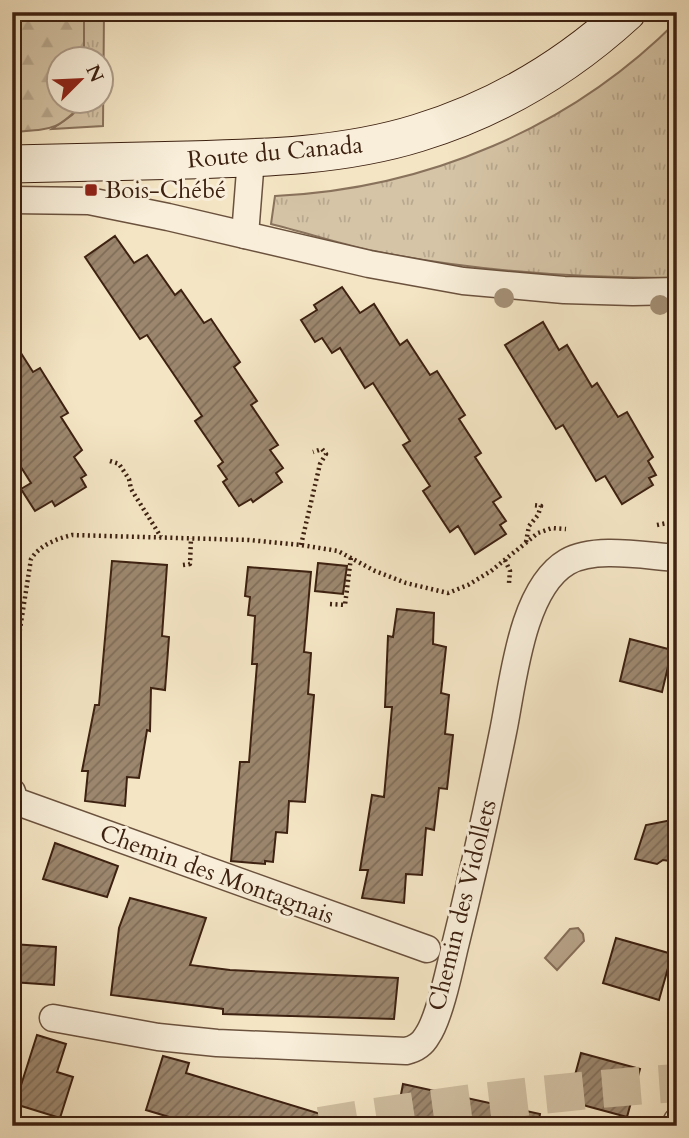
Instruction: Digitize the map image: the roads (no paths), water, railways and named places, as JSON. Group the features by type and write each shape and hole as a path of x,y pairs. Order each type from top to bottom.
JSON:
{"street":[{"name":"Route du Canada","path":"12,164 251,158 297,155 374,144 448,124 510,96 596,40 627,12"},
{"path":"245,235 251,158"},
{"path":"12,200 89,201 369,264 463,281 633,292 677,290"},
{"name":"Chemin des Vidollets","path":"53,1018 158,1037 217,1043 406,1051 415,1049 429,1034 445,986 478,855 522,642 538,596 565,563 586,555 607,553 677,558"},
{"name":"Chemin des Montagnais","path":"12,792 15,801 427,949"}],"tunnel":[{"path":"320,1126 498,1100 677,1083"}],"place":[{"name":"Bois-Chébé","path":"91,190"}]}
